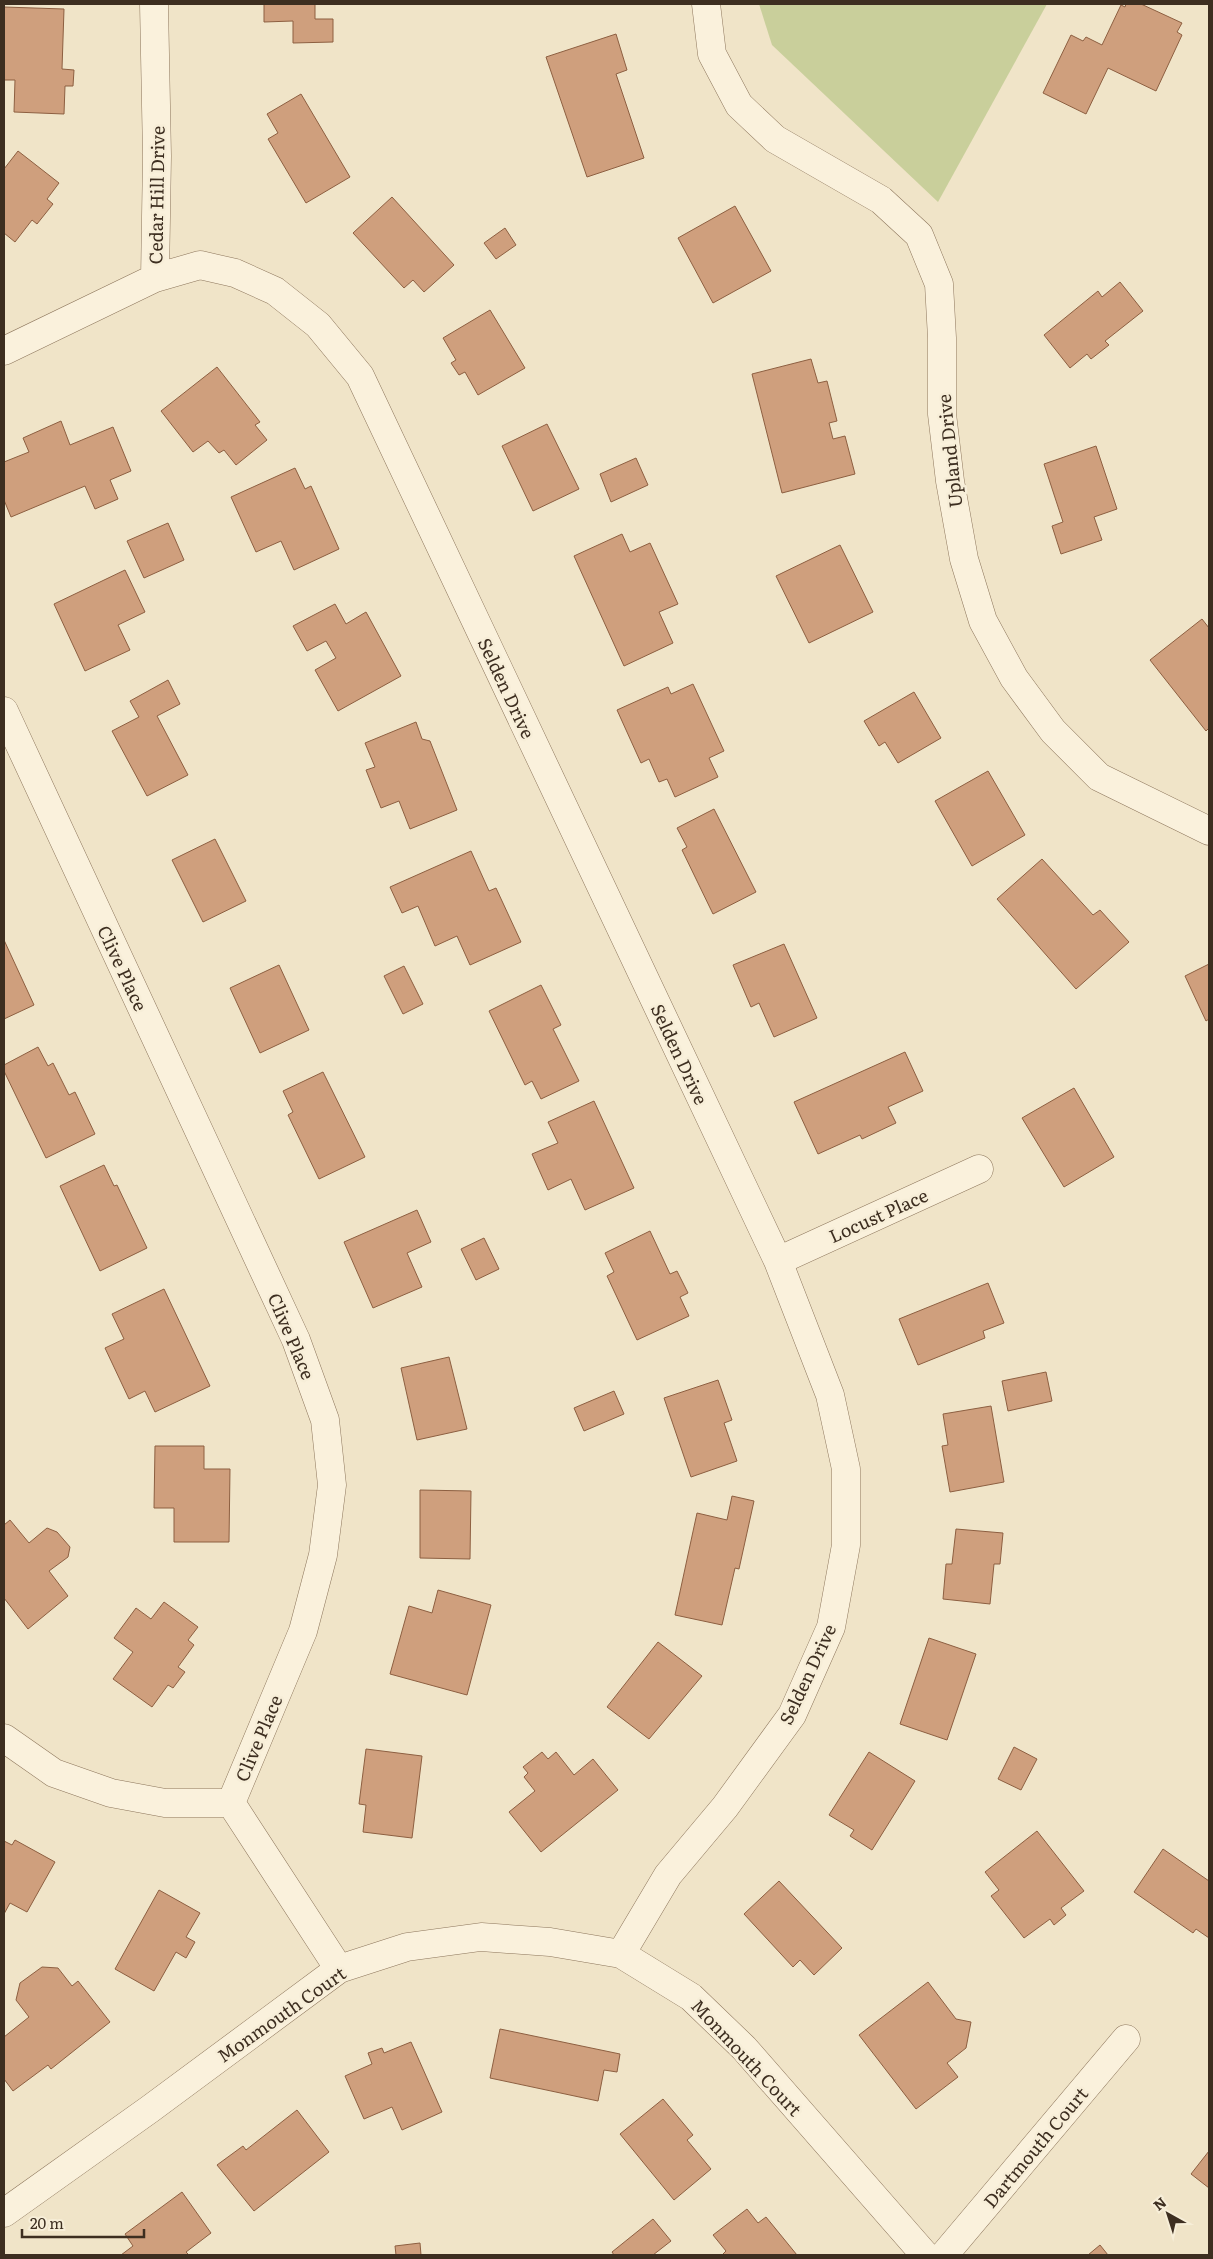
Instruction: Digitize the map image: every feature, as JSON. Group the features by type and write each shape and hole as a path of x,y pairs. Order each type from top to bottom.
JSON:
{"street":[{"name":"Cedar Hill Drive","path":"4,352 155,278 158,156 154,4"},
{"name":"Upland Drive","path":"706,4 712,54 739,105 776,139 881,200 919,235 938,284 942,338 942,414 950,480 964,559 983,620 1014,678 1053,731 1099,777 1209,831"},
{"name":"Selden Drive","path":"155,278 200,265 236,273 275,291 318,325 360,376 778,1261 830,1395 846,1469 846,1545 831,1627 792,1715 725,1807 668,1875 621,1954"},
{"name":"Clive Place","path":"4,711 296,1340 325,1420 332,1485 324,1555 303,1631 231,1803 339,1968"},
{"name":"Locust Place","path":"778,1261 979,1169"},
{"path":"4,1738 54,1773 111,1793 165,1803 231,1803"},
{"name":"Monmouth Court","path":"4,2213 158,2103 339,1968 407,1947 481,1937 550,1942 621,1954 692,1997 744,2048 925,2255"},
{"name":"Dartmouth Court","path":"944,2255 1126,2039"}],"green space":[{"path":"759,4 1047,4 938,202 772,45"}],"building":[{"path":"264,4 315,4 315,19 333,19 333,42 293,43 293,21 264,22"},
{"path":"1126,4 1141,4 1182,23 1177,32 1182,35 1156,91 1108,68 1086,114 1043,93 1071,35 1083,41 1086,37 1102,45 1121,5 1125,7"},
{"path":"4,7 64,9 62,69 74,70 73,86 65,86 64,114 14,112 15,80 4,80"},
{"path":"616,34 627,70 616,74 644,158 587,177 546,57"},
{"path":"301,94 350,177 306,203 268,139 278,133 267,114"},
{"path":"18,151 59,183 47,199 53,204 37,224 32,220 15,242 4,233 4,169"},
{"path":"392,197 454,265 424,292 413,280 404,288 353,233"},
{"path":"735,206 771,271 713,303 678,238"},
{"path":"505,228 516,245 496,259 484,243"},
{"path":"1120,282 1143,311 1105,341 1109,345 1091,359 1087,354 1070,368 1044,335 1098,291 1102,297"},
{"path":"490,310 525,368 478,395 465,372 459,375 451,363 456,360 443,338"},
{"path":"811,359 818,383 827,381 837,421 829,423 833,439 845,436 855,474 782,493 752,374"},
{"path":"217,367 260,422 255,425 267,440 236,465 224,450 219,453 208,441 193,452 161,411"},
{"path":"61,421 70,445 113,427 131,471 110,480 118,499 95,509 85,486 11,517 4,500 4,462 29,452 23,438"},
{"path":"547,424 579,489 533,511 502,446"},
{"path":"1096,446 1117,509 1094,517 1102,540 1061,554 1052,526 1063,522 1044,464"},
{"path":"636,458 648,485 611,502 600,474"},
{"path":"295,468 305,489 311,486 339,549 294,570 281,541 256,552 231,497"},
{"path":"168,523 184,560 144,578 127,541"},
{"path":"622,534 630,552 650,543 678,604 659,612 673,643 624,666 574,556"},
{"path":"840,545 873,612 809,643 776,576"},
{"path":"125,570 145,612 118,625 130,650 85,671 54,604"},
{"path":"335,604 346,624 366,612 401,676 338,711 315,670 336,658 326,641 307,651 293,626"},
{"path":"1202,619 1209,628 1209,728 1206,731 1150,660"},
{"path":"168,680 180,704 157,716 188,775 147,796 112,731 139,717 130,701"},
{"path":"693,684 724,751 709,758 718,777 675,797 667,779 659,782 649,759 641,763 617,710 668,687 671,694"},
{"path":"914,692 941,738 898,763 885,742 879,746 864,721"},
{"path":"416,722 422,739 430,741 457,810 410,829 399,801 381,808 366,770 375,767 365,743"},
{"path":"988,771 1025,835 972,866 935,801"},
{"path":"714,809 756,892 713,914 682,850 687,847 677,828"},
{"path":"215,839 246,901 203,922 172,860"},
{"path":"471,851 489,891 496,888 521,942 470,965 457,936 435,946 418,906 402,913 390,887"},
{"path":"1042,859 1093,915 1100,910 1129,942 1076,989 997,899"},
{"path":"4,940 34,1005 4,1019"},
{"path":"784,944 817,1018 774,1037 759,1003 751,1007 733,965"},
{"path":"1209,964 1209,1019 1206,1021 1185,976"},
{"path":"279,965 309,1030 260,1053 230,988"},
{"path":"404,966 423,1004 403,1014 384,976"},
{"path":"541,985 561,1025 553,1029 579,1081 541,1099 532,1081 525,1085 489,1011"},
{"path":"38,1047 48,1066 53,1063 69,1095 75,1092 95,1134 46,1158 4,1071 4,1065"},
{"path":"905,1052 923,1091 888,1107 896,1123 862,1139 860,1135 818,1154 794,1102"},
{"path":"323,1072 365,1157 319,1179 288,1115 293,1112 283,1091"},
{"path":"1074,1088 1114,1157 1064,1187 1022,1118"},
{"path":"594,1101 634,1188 585,1210 571,1179 548,1190 532,1154 558,1143 548,1122"},
{"path":"104,1165 114,1186 117,1185 147,1248 100,1271 60,1186"},
{"path":"417,1210 431,1242 407,1253 422,1287 373,1308 344,1242"},
{"path":"650,1231 670,1274 677,1271 688,1293 680,1297 689,1316 637,1340 607,1276 614,1272 605,1253"},
{"path":"484,1238 499,1269 476,1280 461,1249"},
{"path":"988,1283 1004,1323 983,1331 985,1338 918,1365 899,1319"},
{"path":"164,1289 210,1386 155,1412 145,1391 129,1399 105,1348 124,1339 112,1314"},
{"path":"449,1357 467,1429 417,1440 401,1368"},
{"path":"1046,1372 1052,1401 1008,1411 1002,1381"},
{"path":"718,1380 732,1420 724,1423 737,1461 691,1477 664,1398"},
{"path":"614,1391 624,1414 584,1431 574,1408"},
{"path":"991,1406 1004,1482 950,1492 942,1446 948,1445 943,1414"},
{"path":"155,1446 204,1446 204,1469 230,1469 229,1542 174,1542 174,1508 154,1508"},
{"path":"420,1490 471,1491 470,1559 420,1558"},
{"path":"732,1496 754,1501 739,1569 735,1568 722,1625 675,1615 697,1513 727,1520"},
{"path":"10,1520 29,1543 47,1528 57,1532 70,1547 68,1557 49,1571 68,1596 28,1629 4,1598 4,1525"},
{"path":"956,1529 1003,1533 1000,1564 994,1564 990,1604 943,1599 946,1564 952,1564"},
{"path":"438,1590 491,1605 467,1695 390,1674 409,1606 432,1613"},
{"path":"164,1602 198,1627 188,1640 194,1645 178,1667 185,1672 173,1688 168,1685 152,1707 113,1679 133,1652 114,1638 136,1608 151,1619"},
{"path":"929,1638 976,1654 947,1740 900,1724"},
{"path":"658,1642 702,1676 649,1739 607,1707"},
{"path":"1014,1747 1037,1759 1021,1790 998,1779"},
{"path":"366,1749 422,1756 412,1838 363,1832 366,1805 359,1804"},
{"path":"542,1752 548,1759 556,1752 574,1775 593,1759 618,1790 541,1852 509,1812 535,1791 524,1777 528,1773 523,1767"},
{"path":"869,1752 915,1781 872,1850 850,1836 854,1830 829,1815"},
{"path":"1037,1831 1084,1891 1061,1908 1066,1915 1054,1925 1050,1919 1024,1938 991,1896 999,1890 985,1872"},
{"path":"15,1840 55,1862 27,1912 10,1903 4,1914 4,1841 12,1845"},
{"path":"1163,1849 1209,1881 1209,1938 1196,1929 1193,1933 1134,1892"},
{"path":"779,1881 842,1948 814,1975 800,1960 793,1967 744,1914"},
{"path":"159,1890 200,1913 186,1937 195,1942 186,1958 176,1952 154,1991 115,1969"},
{"path":"42,1967 58,1968 72,1986 78,1981 110,2022 51,2069 48,2065 13,2091 4,2079 4,2037 29,2017 16,2000 20,1983"},
{"path":"928,1982 956,2019 971,2022 966,2048 947,2063 958,2077 916,2109 859,2035"},
{"path":"500,2029 620,2054 617,2072 604,2070 598,2101 490,2078"},
{"path":"411,2042 442,2112 402,2130 392,2107 364,2119 345,2076 372,2064 368,2053 382,2048 384,2053"},
{"path":"663,2099 693,2135 687,2140 711,2169 674,2200 620,2134"},
{"path":"297,2110 329,2152 254,2211 217,2165 243,2146 246,2150"},
{"path":"1209,2151 1209,2188 1191,2174"},
{"path":"182,2192 211,2233 186,2252 189,2255 121,2255 133,2246 125,2234"},
{"path":"747,2209 758,2223 766,2217 797,2255 724,2255 726,2251 713,2235"},
{"path":"653,2219 671,2241 653,2255 614,2255 612,2252"},
{"path":"420,2243 421,2255 396,2255 395,2246"},
{"path":"1100,2245 1108,2255 1088,2255"}]}
